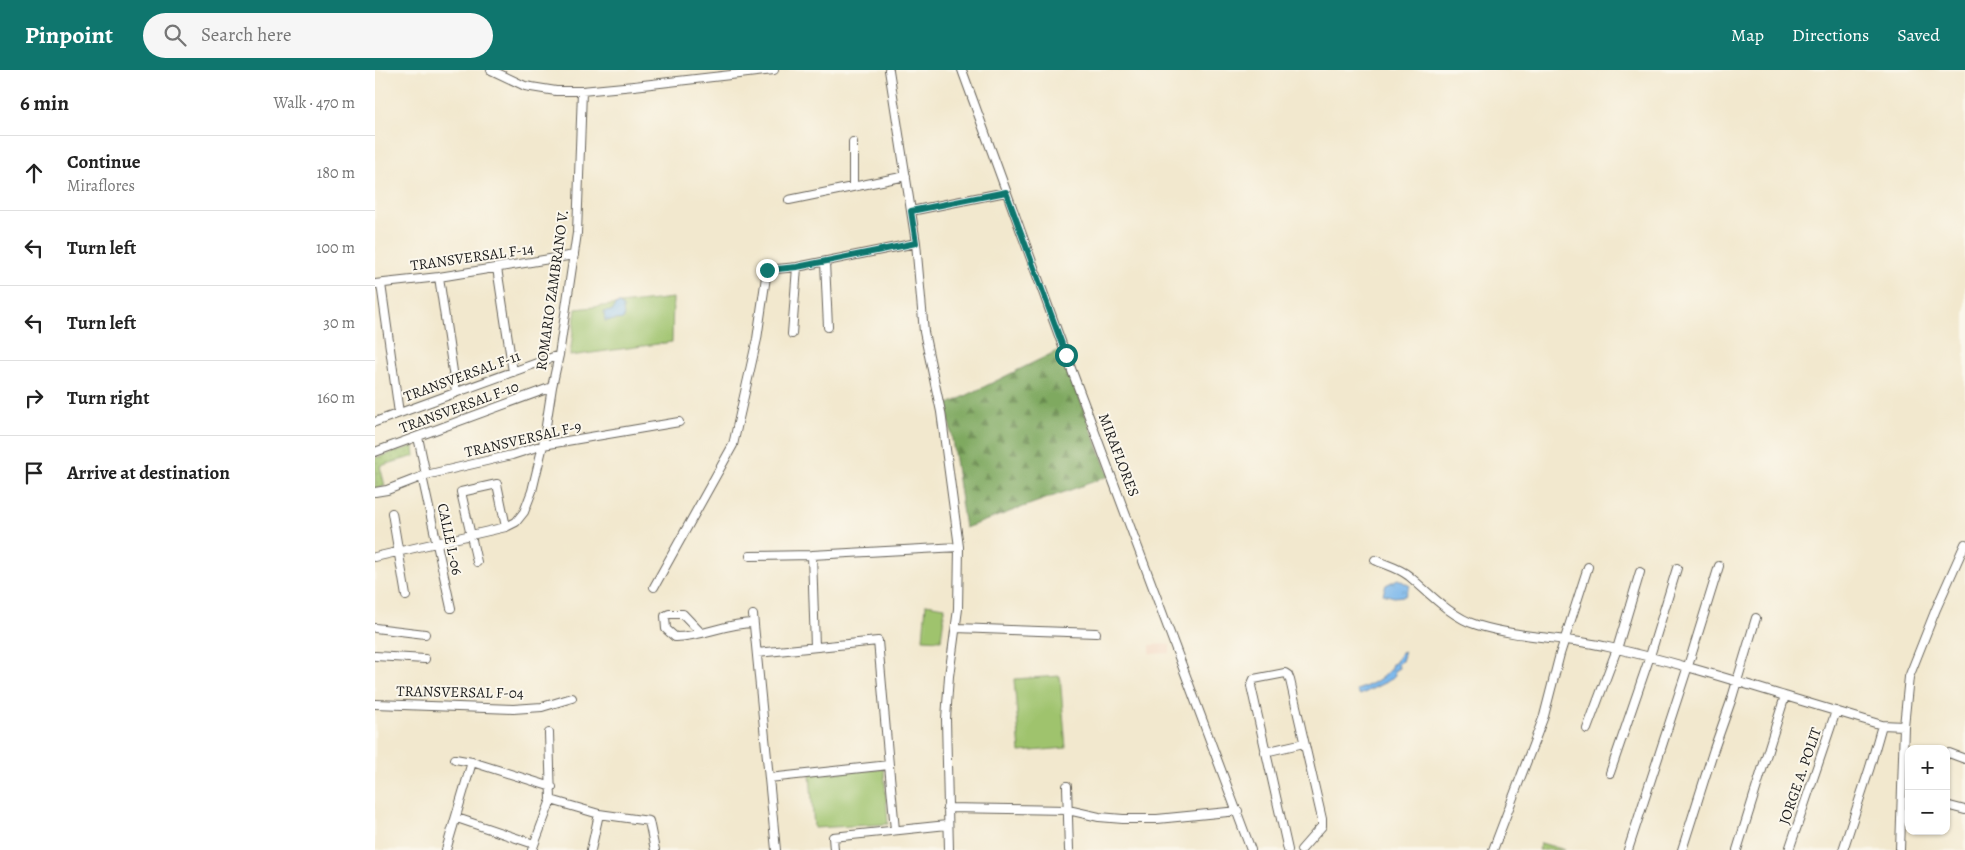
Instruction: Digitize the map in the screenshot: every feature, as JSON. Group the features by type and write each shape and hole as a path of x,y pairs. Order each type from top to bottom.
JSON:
{"street":[{"path":"491,70 525,86 556,91 774,70"},
{"path":"889,70 916,243 924,332 941,412 959,547 959,596 947,696 947,825 949,850"},
{"name":"MIRAFLORES","path":"962,70 1251,850"},
{"name":"ROMARIO ZAMBRANO V.","path":"506,527 516,522 524,512 532,491 543,445 559,355 577,233 582,90"},
{"path":"853,142 853,187"},
{"path":"789,200 906,176"},
{"path":"911,211 1006,192"},
{"path":"654,587 733,445 757,339 767,270 825,262 916,243"},
{"name":"TRANSVERSAL F-14","path":"378,284 439,277 574,255"},
{"path":"825,262 828,327"},
{"path":"792,334 797,267"},
{"path":"497,268 513,372"},
{"path":"439,277 456,392"},
{"path":"378,284 399,413"},
{"name":"TRANSVERSAL F-11","path":"375,422 559,355"},
{"name":"TRANSVERSAL F-10","path":"375,452 552,387"},
{"name":"TRANSVERSAL F-9","path":"375,492 387,490 424,476 512,455 543,445 679,422"},
{"name":"CALLE L-06","path":"418,437 436,543 451,608"},
{"path":"375,557 471,536 506,527 497,484 463,490 460,494 471,536 477,562"},
{"path":"392,513 397,552 406,596"},
{"path":"1900,850 1905,807 1904,726 1909,678 1936,609 1965,544"},
{"path":"750,556 813,555 959,547"},
{"path":"813,555 815,647"},
{"path":"1375,560 1398,569 1443,604 1475,624 1515,633 1565,638 1650,656 1882,725 1904,726"},
{"path":"1628,850 1719,566"},
{"path":"1493,850 1544,716 1551,683 1588,567"},
{"path":"1610,773 1650,656 1677,568"},
{"path":"1587,729 1617,649 1640,572"},
{"path":"701,633 683,614 669,614 665,616 666,629 675,637 701,633 753,619 776,850"},
{"path":"1682,850 1755,618"},
{"path":"375,628 425,634"},
{"path":"956,628 1096,633"},
{"path":"757,653 878,641 895,830"},
{"path":"375,656 425,659"},
{"path":"1288,850 1251,686 1251,682 1254,679 1285,673 1288,675 1322,819 1322,826 1301,850"},
{"path":"1737,850 1785,696"},
{"name":"TRANSVERSAL F-04","path":"375,704 513,709 542,707 572,698"},
{"name":"JORGE A. POLIT","path":"1789,850 1836,712"},
{"path":"1843,850 1882,725"},
{"path":"457,818 533,847 551,800 549,733"},
{"path":"1265,752 1303,743"},
{"path":"1950,753 1965,759"},
{"path":"455,759 472,762 552,787"},
{"path":"446,850 472,762"},
{"path":"769,778 889,765"},
{"path":"1067,786 1069,850"},
{"path":"551,800 599,814 649,821 655,850"},
{"path":"1950,806 1965,810"},
{"path":"947,808 1068,810 1099,817 1131,819 1157,819 1238,811"},
{"path":"591,850 599,814"},
{"path":"834,850 833,837 947,825"}],"shaded area":[{"path":"1170,644 1170,653 1150,654 1150,645"}],"green space":[{"path":"673,298 672,342 570,356 576,309"},
{"path":"1061,349 1109,476 965,528 947,405"},
{"path":"414,446 415,456 380,466 385,486 375,489 375,458"},
{"path":"926,604 945,607 941,640 923,639"},
{"path":"1060,676 1066,748 1020,752 1014,679"},
{"path":"884,769 888,824 814,828 810,774"},
{"path":"1541,843 1565,850 1539,850"}],"water":[{"path":"619,304 623,307 624,319 605,321 604,312 613,311 615,305"},
{"path":"1398,579 1410,586 1405,596 1394,597 1383,594 1386,585"},
{"path":"1405,651 1402,661 1398,664 1399,668 1394,671 1395,675 1390,680 1360,695 1356,690 1372,684 1382,677 1387,673 1392,664 1395,663 1401,653"}],"route":[{"path":"767,270 797,267 916,243 911,211 1006,192 1066,355"}]}
